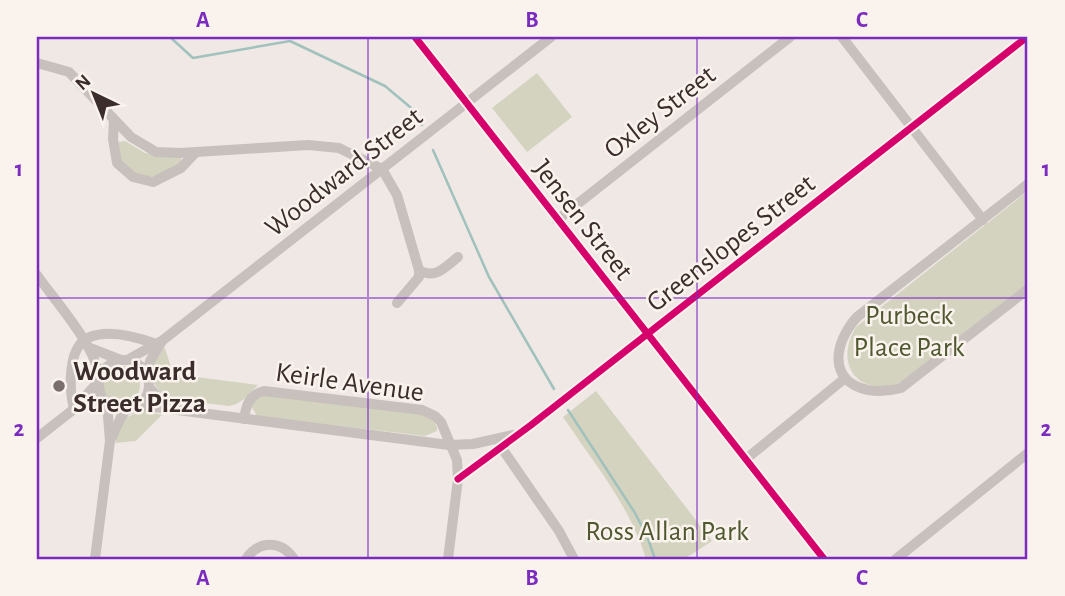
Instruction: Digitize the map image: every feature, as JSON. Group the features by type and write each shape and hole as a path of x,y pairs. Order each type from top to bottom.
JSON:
{"street":[{"name":"Jensen Street","path":"415,37 824,559"},
{"name":"Woodward Street","path":"124,359 159,342 551,37"},
{"name":"Oxley Street","path":"557,220 790,37"},
{"path":"842,37 983,220"},
{"name":"Greenslopes Street","path":"531,425 1027,37"},
{"path":"37,63 69,72 114,120 144,147 156,152 328,146 349,152 382,169 397,195 419,270 419,277 397,303"},
{"path":"114,120 113,139 117,163 133,177 153,182 181,168 196,152"},
{"path":"1028,184 850,324 840,354 844,379 858,388 872,391 901,388 1028,289"},
{"path":"419,270 427,275 434,275 458,257"},
{"path":"37,275 86,344 97,365 100,394 106,403 118,410 139,405 148,394 147,374 139,365 86,344"},
{"path":"74,409 70,394 71,369 78,348 86,344 90,336 120,335 159,342"},
{"name":"Woodward Street","path":"147,374 159,342"},
{"path":"37,438 74,409 99,380 108,364 124,359"},
{"path":"746,459 844,379"},
{"name":"Keirle Avenue","path":"149,387 159,398 188,412"},
{"name":"Keirle Avenue","path":"244,419 248,401 264,391 422,410 441,422 449,445"},
{"path":"74,409 106,403"},
{"path":"95,559 110,441 106,403"},
{"name":"Keirle Avenue","path":"139,405 449,445 500,443 531,425"},
{"path":"110,441 126,410"},
{"path":"458,480 500,443 559,531 574,559"},
{"path":"448,559 458,480 457,460 449,445"},
{"path":"896,559 1028,453"},
{"path":"246,559 257,547 274,544 282,547 294,559"}],"green space":[{"path":"537,73 572,117 527,152 492,108"},
{"path":"125,141 145,153 182,157 180,164 153,176 141,175 124,168 116,147 119,142"},
{"name":"Purbeck Place Park","path":"1028,191 1028,283 902,382 873,386 854,375 847,354 856,327"},
{"path":"165,348 173,374 258,385 234,405 181,400 174,403 160,391 151,377 152,363 156,355"},
{"path":"121,366 134,372 140,385 134,398 121,404 108,398 102,385 108,372"},
{"name":"Ross Allan Park","path":"596,391 712,541 684,559 646,559 621,503 563,417"},
{"path":"267,394 417,413 432,419 437,431 425,436 257,416 251,406 255,400"},
{"path":"143,410 162,415 136,441 115,443 121,420"}],"waterway":[{"path":"170,37 193,58 290,41 385,86 410,107 422,125"},
{"path":"433,150 489,277 554,389"},
{"path":"568,410 635,513 655,559"}],"cycle path":[{"path":"415,37 824,559"},
{"path":"458,479 531,425 1027,37"}],"place":[{"name":"Woodward Street Pizza","path":"59,386"}]}
